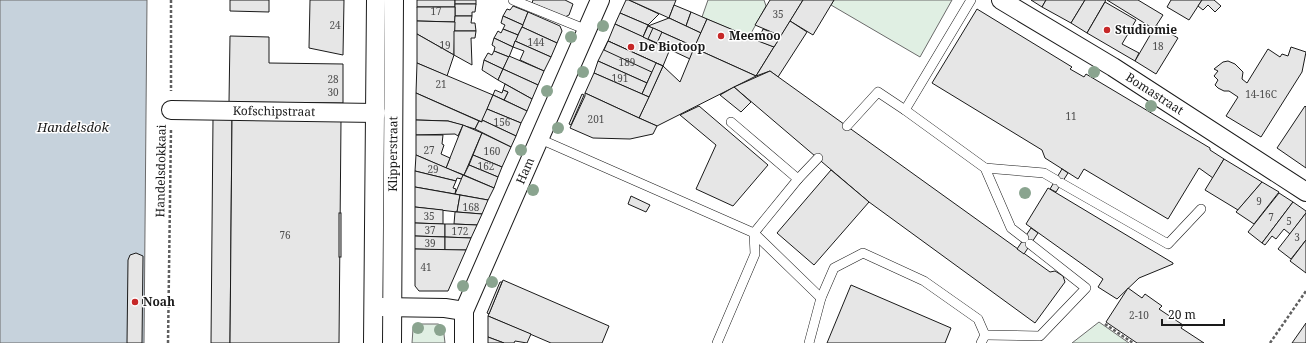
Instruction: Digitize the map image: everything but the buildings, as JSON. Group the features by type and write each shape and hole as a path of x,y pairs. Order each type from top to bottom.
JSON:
{"street":[{"name":"Klipperstraat","path":"373,343 376,0"},
{"name":"Klipperstraat","path":"392,343 394,0"},
{"name":"Ham","path":"464,343 464,310 600,0"},
{"name":"Bomastraat","path":"1001,0 1113,67 1306,192"},
{"name":"Kofschipstraat","path":"171,110 376,114"},
{"path":"374,307 445,308 464,310"}],"lane":[{"path":"513,0 587,30"},
{"path":"905,110 970,0"},
{"path":"809,343 821,298 834,268 863,253 924,281 978,319 983,339 1040,336 1086,288 1011,228 985,168 905,110 878,92 847,126"},
{"path":"731,122 798,179"},
{"path":"540,138 754,233 821,298"},
{"path":"716,343 755,254 754,233 798,179 818,158"},
{"path":"985,168 1044,173 1168,244 1201,209"}],"path":[{"name":"Handelsdokkaai","path":"168,343 171,0"},
{"path":"1270,343 1306,291"},
{"path":"1105,324 1133,343"}],"green space":[{"path":"708,0 764,0 766,6 749,37 702,17"},
{"path":"834,0 952,0 920,57 831,5"},
{"path":"1099,322 1129,343 1072,343"},
{"path":"420,324 438,324 443,326 445,343 412,343 413,329"}],"water":[{"name":"Handelsdok","path":"0,0 147,0 144,343 0,343"}],"place":[{"name":"Studiomie","path":"1107,30"},
{"name":"Meemoo","path":"721,36"},
{"name":"De Biotoop","path":"631,47"},
{"name":"Noah","path":"135,302"}]}
